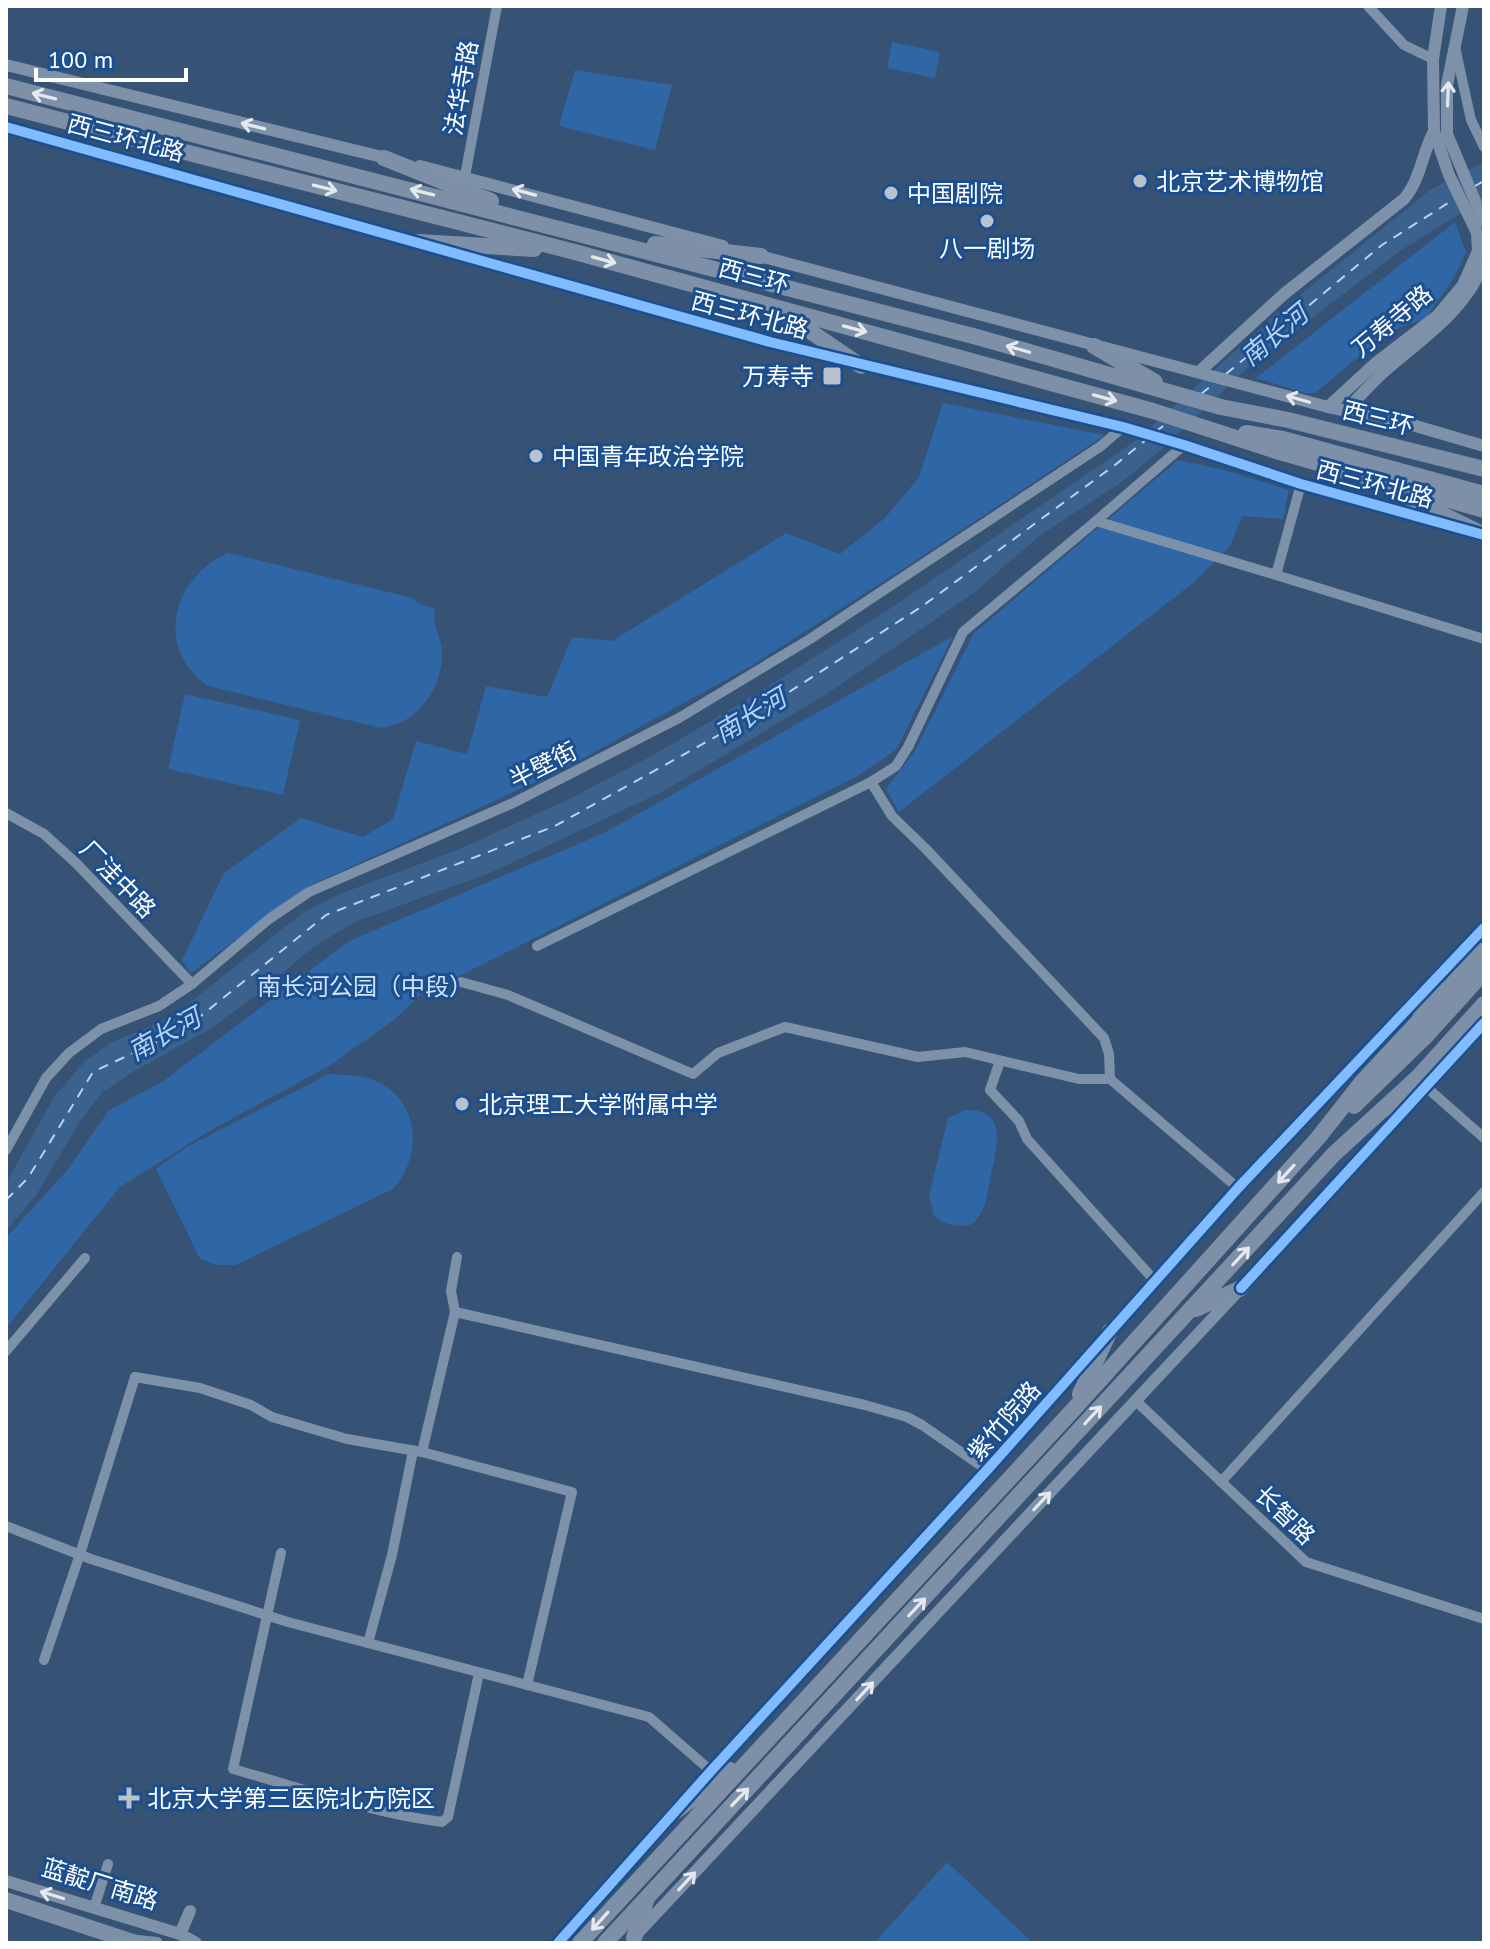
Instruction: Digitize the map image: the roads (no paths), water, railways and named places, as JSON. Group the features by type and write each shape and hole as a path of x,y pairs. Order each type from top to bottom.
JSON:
{"highway":[{"name":"西三环","path":"6,86 977,337 1221,407 1288,420 1484,469"},
{"name":"西三环","path":"6,106 571,251 1153,411 1276,451 1484,510"},
{"path":"384,158 552,226"},
{"path":"597,238 761,256"},
{"path":"419,242 571,251"},
{"path":"774,307 861,366"},
{"path":"1094,346 1174,393"},
{"path":"1221,407 1286,429 1484,485"},
{"path":"1197,424 1283,439 1484,494"},
{"path":"1367,477 1483,534"},
{"path":"1409,1030 1440,975 1484,944"},
{"name":"紫竹院路","path":"575,1936 692,1823 770,1740 1073,1410 1318,1138 1362,1082 1484,951"},
{"path":"605,1943 1334,1154 1484,972"},
{"path":"1318,1138 1484,985"},
{"path":"1396,1117 1484,1004"},
{"path":"1334,1154 1421,1082"},
{"path":"1188,1313 1241,1288"},
{"path":"1073,1410 1110,1331"},
{"path":"675,1812 770,1740"},
{"path":"632,1940 648,1894"},
{"name":"蓝靛厂南路","path":"6,1900 132,1941"}],"street":[{"name":"法华寺路","path":"465,176 497,6"},
{"path":"1368,6 1404,45 1433,59"},
{"path":"1441,6 1433,59 1434,131 1474,212 1484,222"},
{"path":"1455,172 1447,134 1447,85 1463,6"},
{"path":"1455,45 1471,120 1484,146"},
{"name":"西三环北路","path":"6,65 465,176 1094,346 1200,371 1328,407 1402,422 1484,446"},
{"name":"西三环北路","path":"6,127 756,338 861,366 993,394 1128,428 1301,484 1483,534"},
{"path":"1200,371 1284,294 1404,199 1412,190 1434,131"},
{"name":"万寿寺路","path":"1328,407 1377,362 1437,316 1463,285 1478,251 1474,212"},
{"name":"万寿寺路","path":"1346,411 1384,372 1439,327 1462,301 1484,263"},
{"name":"半壁街","path":"6,1150 46,1078 69,1053 101,1029 159,1006 192,984 269,919 309,892 513,803 692,710 810,639 1128,428"},
{"path":"537,946 871,782 896,766 963,632 1184,445"},
{"path":"1276,575 1301,484"},
{"path":"1096,521 1484,639"},
{"path":"871,782 892,816 1104,1038 1109,1054 1110,1079"},
{"name":"厂洼中路","path":"6,813 44,834 76,863 192,984"},
{"name":"紫竹院路","path":"558,1943 575,1936 711,1771 987,1470 1238,1188 1484,928"},
{"path":"461,982 508,995 693,1074 718,1053 785,1027 918,1057 965,1052 1079,1079 1110,1079 1238,1188"},
{"path":"1484,1023 1421,1082 1484,1138"},
{"path":"1000,1061 990,1090 1019,1121 1027,1139 1155,1281"},
{"path":"632,1940 1241,1288 1396,1117"},
{"path":"1221,1482 1484,1192"},
{"path":"368,1643 455,1312 451,1291 457,1257"},
{"path":"6,1351 85,1258"},
{"path":"455,1312 907,1417 987,1470"},
{"path":"44,1660 135,1377 200,1388 251,1405 272,1417 347,1439 418,1452 572,1492 527,1685"},
{"name":"长智路","path":"1136,1401 1306,1562 1484,1619"},
{"path":"6,1526 80,1554 267,1615 649,1717 711,1771"},
{"path":"281,1553 233,1769 366,1806 442,1822 448,1817 479,1673"},
{"path":"94,1908 108,1864"},
{"name":"蓝靛厂南路","path":"6,1881 180,1934 196,1943"},
{"path":"180,1934 190,1911"},
{"path":"132,1941 157,1943"}],"water":[{"name":"南长河","path":"1484,162 1484,199 1400,251 1252,364 1162,449 1123,481 1038,537 975,592 827,694 666,790 490,873 355,922 312,948 257,995 210,1029 131,1073 102,1093 81,1120 37,1194 6,1231 6,1183 54,1097 84,1062 112,1042 156,1024 183,1008 301,914 337,895 457,850 565,801 657,753 891,608 1135,441 1273,317 1430,190"}],"place":[{"name":"北京艺术博物馆","path":"1140,181"},
{"name":"中国剧院","path":"891,193"},
{"name":"八一剧场","path":"987,221"},
{"name":"万寿寺","path":"832,376"},
{"name":"中国青年政治学院","path":"536,456"},
{"name":"北京理工大学附属中学","path":"462,1104"},
{"name":"北京大学第三医院北方院区","path":"129,1798"}],"park label":[{"name":"南长河公园（中段）","path":"365,986"}]}
